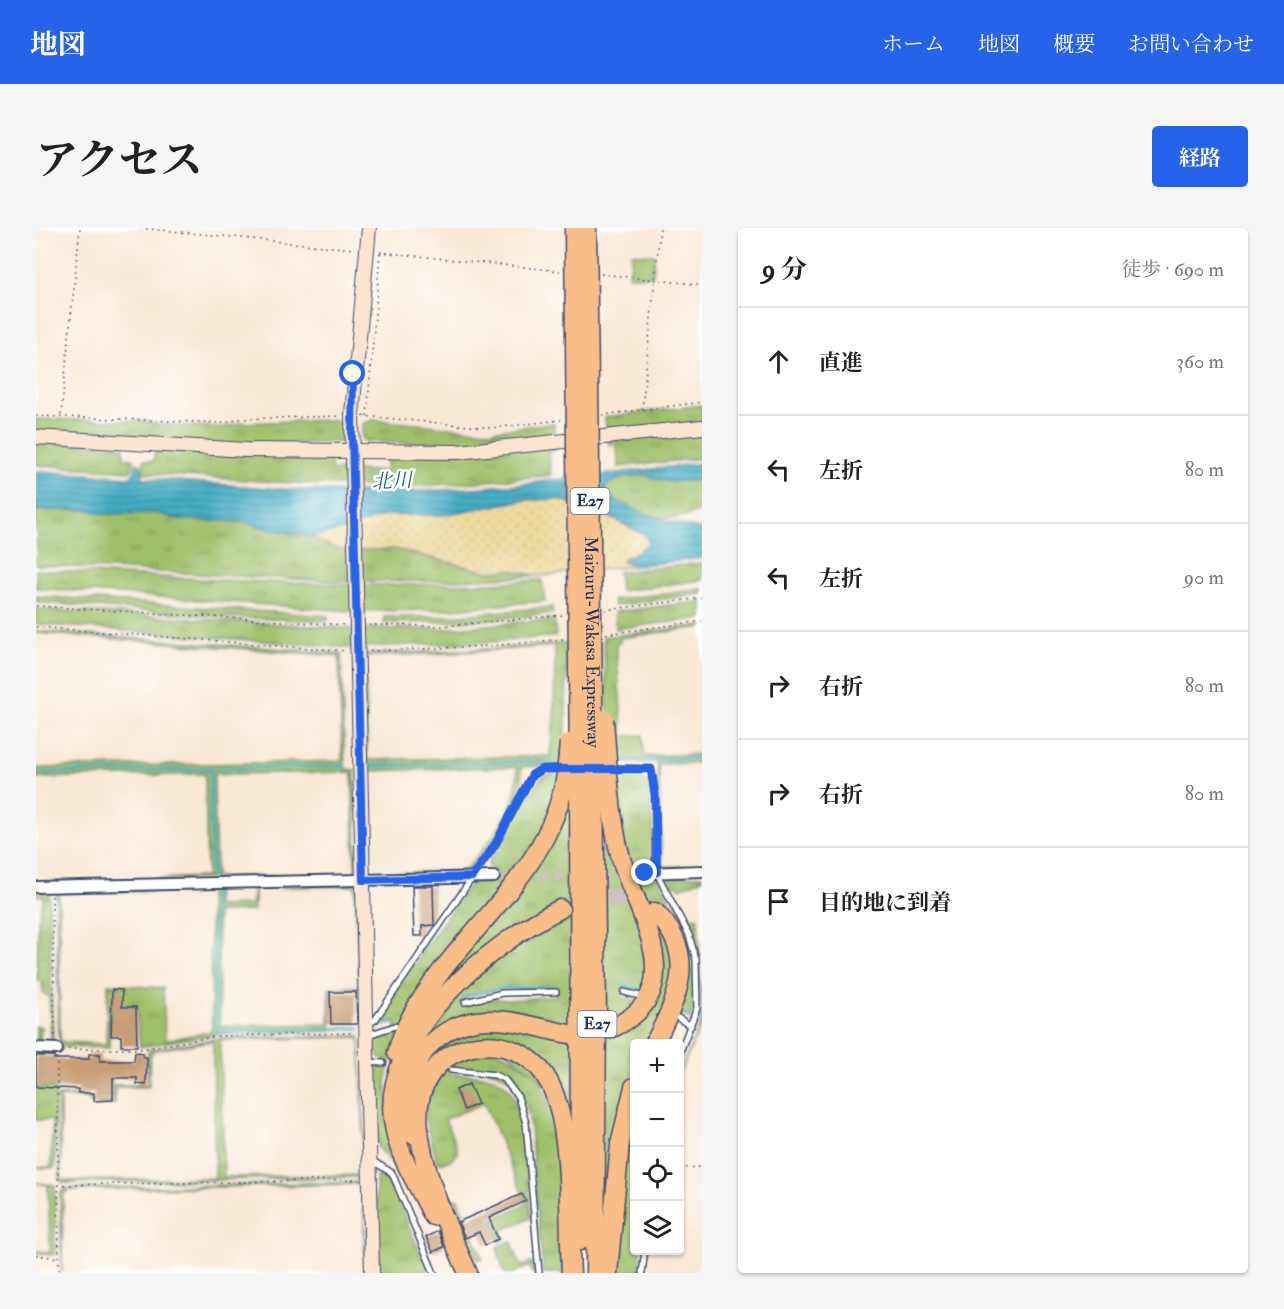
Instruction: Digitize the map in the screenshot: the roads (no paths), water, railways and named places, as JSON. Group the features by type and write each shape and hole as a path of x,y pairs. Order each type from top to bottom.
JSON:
{"highway":[{"name":"E27","path":"574,228 577,506 570,553 570,699 587,774"},
{"name":"Maizuru-Wakasa Expressway","path":"579,1273 591,553 587,228"},
{"name":"Maizuru-Wakasa Expressway","path":"587,774 597,1015 595,1273"},
{"path":"587,774 649,928 656,966 653,984 644,1002 631,1017 610,1029"},
{"path":"458,1273 427,1203 404,1162 393,1121 392,1088 398,1050 412,1014 445,966 540,849 555,818 587,774"},
{"path":"392,1088 398,1071 419,1032 462,979 506,940 560,909"},
{"path":"655,912 672,932 681,964 675,1001 656,1039"},
{"path":"468,1273 439,1209 427,1169 411,1129 406,1105 411,1074 429,1045 455,1026 488,1020 569,1034"},
{"path":"427,1169 419,1106 426,1082 436,1067 450,1055 478,1044 506,1046 527,1057 550,1083 561,1118 571,1273"},
{"path":"608,1273 620,1144 633,1093"}],"street":[{"path":"369,228 373,251 353,374 353,456 372,1273"},
{"path":"36,437 353,456 457,452 702,427"},
{"path":"645,873 702,872"},
{"path":"36,887 494,877"},
{"path":"36,1048 57,1049"}],"lane":[{"path":"366,1031 496,843 532,775 542,769 651,769 655,794 657,872 686,928 695,953 697,1000 684,1042"},
{"path":"624,992 640,996"},
{"path":"465,1002 502,993 556,993"},
{"path":"678,1018 690,1026"},
{"path":"366,1031 395,1026"},
{"path":"367,1062 383,1063"},
{"path":"451,1070 495,1075 505,1080 518,1097 526,1123 539,1273"},
{"path":"370,1159 392,1173 434,1273"},
{"path":"642,1273 644,1255"}],"water":[{"path":"136,463 141,464 143,478 282,489 386,492 526,483 702,463 702,480 669,482 645,475 622,478 604,486 608,493 631,508 702,529 702,558 635,566 623,562 623,559 639,551 648,543 647,536 601,513 558,499 524,500 442,515 386,515 343,530 312,537 246,522 183,520 156,513 105,514 89,510 36,510 36,471 130,477 135,472"}],"waterway":[{"path":"614,760 702,758"},
{"path":"369,766 556,761"},
{"path":"36,773 345,766"},
{"path":"210,769 212,877"},
{"path":"213,889 216,1031 360,1028"},
{"path":"623,985 644,990"},
{"path":"463,997 503,988 556,987"},
{"path":"678,1011 691,1017"},
{"path":"697,1020 702,1021"},
{"path":"377,1027 395,1021"}],"tunnel":[{"path":"494,877 645,873"},
{"path":"581,901 616,897 647,906"}],"water label":[{"name":"北川","path":"392,481"}]}
